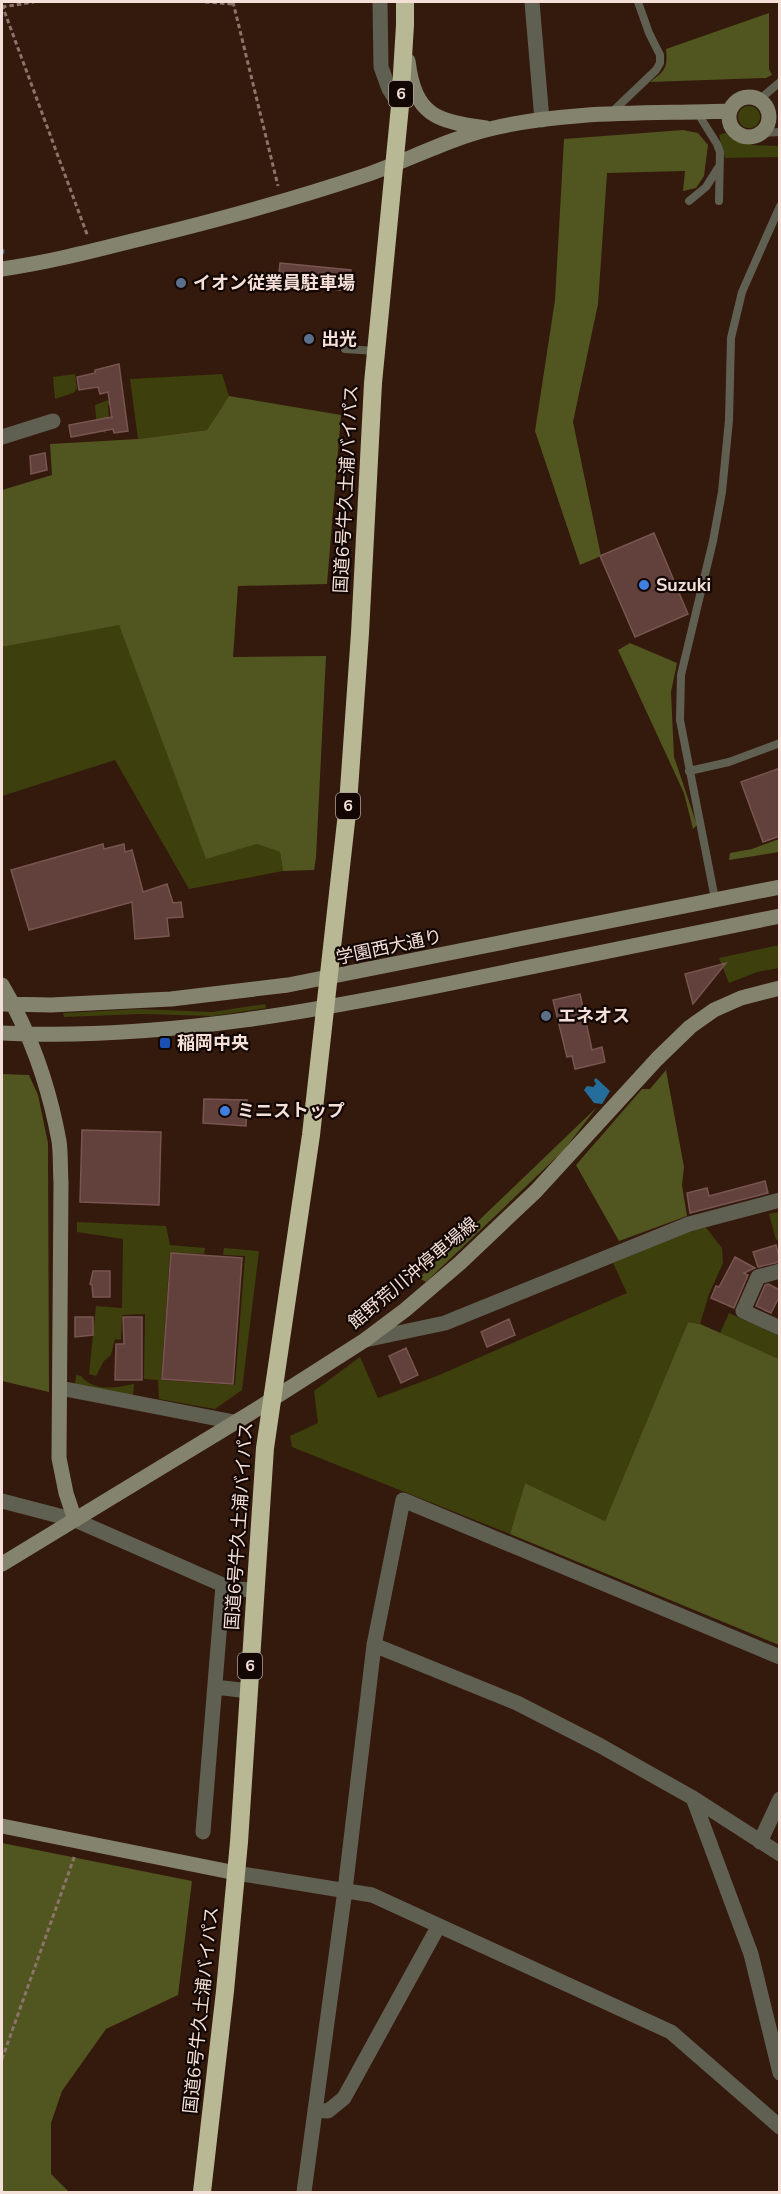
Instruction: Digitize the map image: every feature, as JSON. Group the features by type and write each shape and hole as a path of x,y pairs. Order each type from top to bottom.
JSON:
{"highway":[{"name":"国道6号牛久土浦バイパス","path":"328,979 348,804 360,633 371,406 400,106 405,2"},
{"name":"6","path":"325,1008 328,979"},
{"name":"国道6号牛久土浦バイパス","path":"202,2193 236,1873 265,1448 302,1204 325,1008"}],"main road":[{"path":"405,25 409,73 417,99 432,115 438,118 462,125 491,128"},
{"path":"748,96 760,99 768,109 769,116 765,129 749,137 737,133 730,123 729,111 736,100 748,96"},
{"path":"2,269 93,251 282,202 303,201 395,163 491,128 542,120 608,115 729,111"},
{"name":"学園西大通り","path":"7,1004 51,1005 171,999 244,992 328,979 780,886"},
{"path":"2,1033 27,1035 155,1030 285,1015 780,916"},
{"path":"2,985 7,1004 27,1035 39,1064 59,1142 61,1182 60,1458 66,1492 75,1520"},
{"name":"館野荒川沖停車場線","path":"2,1564 365,1340 452,1270 529,1198 690,1027 714,1010 741,998 780,988"},
{"path":"2,1826 236,1873"}],"street":[{"path":"380,2 381,67 388,89 400,106"},
{"path":"532,2 542,120"},
{"path":"2,437 52,421"},
{"path":"365,1340 445,1323 689,1224 780,1200"},
{"path":"780,1271 758,1277 743,1311 780,1328"},
{"path":"60,1388 234,1422"},
{"path":"304,2193 345,1890 374,1645 403,1500 780,1658"},
{"path":"2,1501 75,1520 223,1585 234,1589 254,1590"},
{"path":"203,1832 223,1585"},
{"path":"374,1645 517,1703 599,1745 693,1798 780,1854"},
{"path":"215,1687 249,1691"},
{"path":"693,1798 751,1954 780,2073"},
{"path":"760,1842 780,1799"},
{"path":"236,1873 372,1895 671,2032 780,2127"},
{"path":"315,2110 328,2111 344,2098 438,1927"}],"lane":[{"path":"608,115 656,70 660,63 660,55 649,33 639,2"},
{"path":"760,99 780,82"},
{"path":"697,112 720,152 720,201"},
{"path":"760,133 780,132"},
{"path":"689,201 714,177 720,152"},
{"path":"715,899 680,720 681,675 713,541 722,492 728,429 730,338 742,292 780,206"},
{"path":"345,349 376,351"},
{"path":"689,771 729,762 780,743"}],"path":[{"path":"34,2 2,6 93,251"},
{"path":"205,2 233,3 282,202"},
{"path":"2,2059 80,1842"}],"shaded area":[{"path":"749,106 757,109 760,117 757,125 749,128 741,125 738,117 741,109"},
{"path":"728,132 744,143 779,146 779,157 725,158 719,135"},
{"path":"75,374 77,389 73,393 55,399 53,377"},
{"path":"222,374 229,396 207,430 138,439 130,379"},
{"path":"122,395 123,401 108,405 109,419 104,423 106,433 97,430 95,405"},
{"path":"119,624 206,858 257,844 280,852 283,871 189,889 115,760 2,796 2,647"},
{"path":"779,945 779,968 757,972 729,983 719,958"},
{"path":"265,1004 266,1008 213,1016 142,1014 64,1017 63,1013 140,1009 212,1012"},
{"path":"779,1212 779,1239 776,1240 769,1214"},
{"path":"77,1222 166,1226 170,1245 205,1248 204,1254 170,1253 161,1380 235,1385 245,1256 223,1255 224,1248 259,1251 242,1390 215,1409 159,1399 158,1380 144,1379 145,1314 122,1315 121,1340 115,1339 111,1355 104,1361 96,1376 89,1374 96,1306 122,1308 123,1239 77,1232"},
{"path":"704,1225 722,1248 723,1263 709,1294 700,1324 688,1322 605,1521 525,1483 510,1534 292,1447 290,1436 318,1423 314,1391 360,1357 378,1398 437,1376 627,1293 613,1263"},
{"path":"729,1313 779,1336 779,1359 720,1333"},
{"path":"76,1375 98,1387 134,1384 133,1397 75,1385"}],"green space":[{"path":"769,13 769,69 772,75 766,78 650,82 664,68 666,49"},
{"path":"683,130 698,133 708,145 704,176 696,188 683,191 685,171 607,173 598,304 573,422 601,556 580,565 535,431 555,300 564,139"},
{"path":"229,396 341,415 327,584 238,586 233,657 326,656 314,870 283,871 280,852 257,844 206,859 119,625 2,647 2,490 52,475 50,444 138,439 207,430"},
{"path":"630,643 677,663 671,692 674,757 697,825 693,829 684,793 618,650"},
{"path":"779,839 779,852 729,860 730,853 752,849"},
{"path":"666,1070 684,1167 682,1185 687,1216 619,1241 576,1165 642,1089 650,1089"},
{"path":"2,1074 29,1075 38,1095 48,1143 49,1392 2,1381"},
{"path":"597,1107 564,1150 426,1282 419,1278"},
{"path":"688,1322 700,1324 779,1359 779,1645 510,1534 525,1483 605,1521"},
{"path":"2,1843 192,1881 178,1995 106,2029 62,2091 51,2123 51,2174 69,2192 2,2192"}],"water":[{"path":"596,1078 610,1091 602,1104 594,1103 584,1090 587,1086 593,1087 596,1084 594,1080"}],"building":[{"path":"280,263 351,270 349,291 278,284"},
{"path":"119,364 128,431 114,433 113,429 71,437 69,425 112,417 108,392 100,394 98,387 79,390 77,377"},
{"path":"45,453 47,470 31,474 30,456"},
{"name":"Suzuki","path":"654,533 688,614 635,637 600,556"},
{"path":"780,768 780,836 763,842 741,782"},
{"path":"103,844 104,849 124,844 125,852 132,850 143,892 167,884 173,903 181,902 183,917 167,918 169,936 135,939 132,902 29,930 11,870"},
{"path":"726,963 693,1004 685,974"},
{"path":"580,994 592,1050 602,1047 605,1062 575,1069 572,1056 567,1057 553,1000"},
{"name":"ミニストップ","path":"204,1099 247,1100 246,1126 203,1123"},
{"path":"82,1130 161,1132 159,1205 80,1202"},
{"path":"765,1181 768,1193 690,1213 687,1193 707,1188 709,1196"},
{"path":"776,1245 780,1262 758,1267 753,1252"},
{"path":"171,1253 242,1258 233,1384 162,1379"},
{"path":"735,1257 755,1268 744,1273 748,1275 734,1308 711,1298"},
{"path":"93,1271 110,1271 110,1297 93,1297 90,1284"},
{"path":"768,1284 780,1290 780,1295 771,1313 756,1306 765,1285"},
{"path":"75,1317 93,1317 93,1335 75,1337"},
{"path":"123,1317 142,1317 142,1380 115,1380 116,1344 124,1344"},
{"path":"509,1319 515,1335 487,1347 481,1332"},
{"path":"406,1348 418,1375 401,1383 389,1356"}],"place":[{"name":"イオン従業員駐車場","path":"181,283"},
{"name":"出光","path":"309,339"},
{"name":"Suzuki","path":"644,585"},
{"name":"エネオス","path":"546,1016"},
{"name":"稲岡中央","path":"165,1043"},
{"name":"ミニストップ","path":"225,1111"}]}
